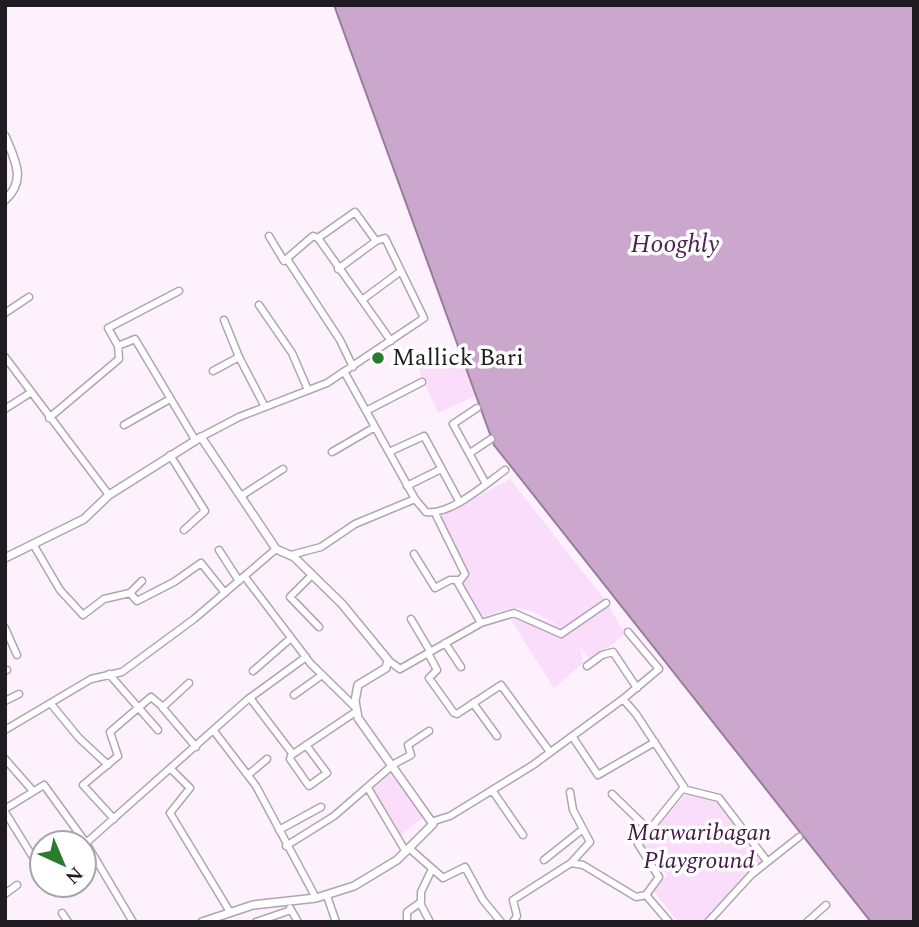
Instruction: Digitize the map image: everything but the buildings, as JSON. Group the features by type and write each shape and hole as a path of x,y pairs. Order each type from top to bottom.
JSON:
{"street":[{"path":"5,136 19,178 16,189 5,200"},
{"path":"318,238 355,212 376,242"},
{"path":"269,236 282,260 287,259 313,236 318,238 391,341"},
{"path":"5,558 84,519 110,495 198,438 345,373 424,316 387,240 376,242 338,269"},
{"path":"287,259 340,340 353,367"},
{"path":"362,300 401,271"},
{"path":"49,418 119,359 118,346 108,327 179,291"},
{"path":"5,313 29,297"},
{"path":"258,305 292,353 308,390"},
{"path":"224,320 239,357 265,407"},
{"path":"118,346 135,339 170,399 276,549 291,555 342,604 388,661 399,670 481,624 516,613 561,635 606,603"},
{"path":"5,357 110,495"},
{"path":"213,371 239,357"},
{"path":"345,373 407,486 426,512 435,513 459,501 505,470"},
{"path":"366,411 422,382"},
{"path":"5,409 30,393"},
{"path":"124,425 170,399"},
{"path":"477,408 453,425 486,484"},
{"path":"332,452 375,427"},
{"path":"389,452 422,436 459,501"},
{"path":"470,453 491,439"},
{"path":"170,455 205,511 184,530"},
{"path":"240,496 283,469"},
{"path":"407,486 441,469"},
{"path":"291,555 321,547 355,524 415,499"},
{"path":"414,554 435,588 450,580 458,580 465,574 435,513"},
{"path":"33,544 60,590 82,615 104,599 130,593 142,581"},
{"path":"5,730 91,679 122,673 225,593 276,549"},
{"path":"219,550 306,657 356,710 361,723 434,821"},
{"path":"130,593 137,601 174,582 201,563 225,593"},
{"path":"312,575 290,597 319,627"},
{"path":"458,580 481,624"},
{"path":"411,619 438,670 429,678 454,713 457,715 501,685 551,752"},
{"path":"5,628 17,655"},
{"path":"202,922 219,919 230,912 286,899 316,898 369,878 408,851 434,821 450,816 551,752 659,669 628,632"},
{"path":"253,671 291,638"},
{"path":"445,643 461,667"},
{"path":"587,666 602,655 612,652 637,688"},
{"path":"98,832 172,770 250,698 306,657"},
{"path":"306,745 327,773 309,786 290,759 293,754 356,710 360,682 387,668 388,661"},
{"path":"109,674 158,730"},
{"path":"294,695 322,675"},
{"path":"162,707 189,683"},
{"path":"5,701 19,694"},
{"path":"114,818 83,786 118,754 110,732 152,697 196,747"},
{"path":"250,698 293,754"},
{"path":"623,699 683,789 719,798 767,861"},
{"path":"51,704 79,738 108,765"},
{"path":"473,704 497,736"},
{"path":"214,731 248,775 316,898"},
{"path":"286,846 334,816 394,764 412,754 408,745 429,731"},
{"path":"572,736 598,775 654,742"},
{"path":"5,759 33,791"},
{"path":"248,775 267,759"},
{"path":"172,770 190,788 170,813 230,912"},
{"path":"28,849 5,810 44,785 76,829"},
{"path":"368,788 408,851 444,879 465,867 483,900 501,922"},
{"path":"571,863 583,865 636,897 646,895 659,877 638,846 648,829 683,789"},
{"path":"492,790 523,835"},
{"path":"517,920 513,900 571,863 590,842 573,810 570,792"},
{"path":"612,794 648,829"},
{"path":"279,830 321,807"},
{"path":"544,860 583,829"},
{"path":"708,922 767,861 799,837"},
{"path":"98,863 134,922"},
{"path":"430,922 420,903 421,891 432,869"},
{"path":"5,894 16,885"},
{"path":"327,895 336,922"},
{"path":"646,895 670,922"},
{"path":"286,899 298,922"},
{"path":"407,922 407,912 420,903"},
{"path":"807,922 826,905"},
{"path":"256,922 291,910"},
{"path":"62,914 68,922"}],"green space":[{"path":"467,345 484,392 438,413 418,368"},
{"path":"510,479 604,599 563,629 571,632 608,605 625,634 591,661 580,647 583,663 554,688 509,617 532,616 560,626 522,608 481,618 462,580 468,575 440,517"},
{"path":"395,770 425,816 401,835 372,790"},
{"name":"Marwaribagan Playground","path":"686,794 718,800 763,860 704,922 678,922 653,890 667,875 642,843"}],"water":[{"name":"Hooghly","path":"334,5 914,5 914,922 871,922 494,445"}],"place":[{"name":"Mallick Bari","path":"378,358"}]}
